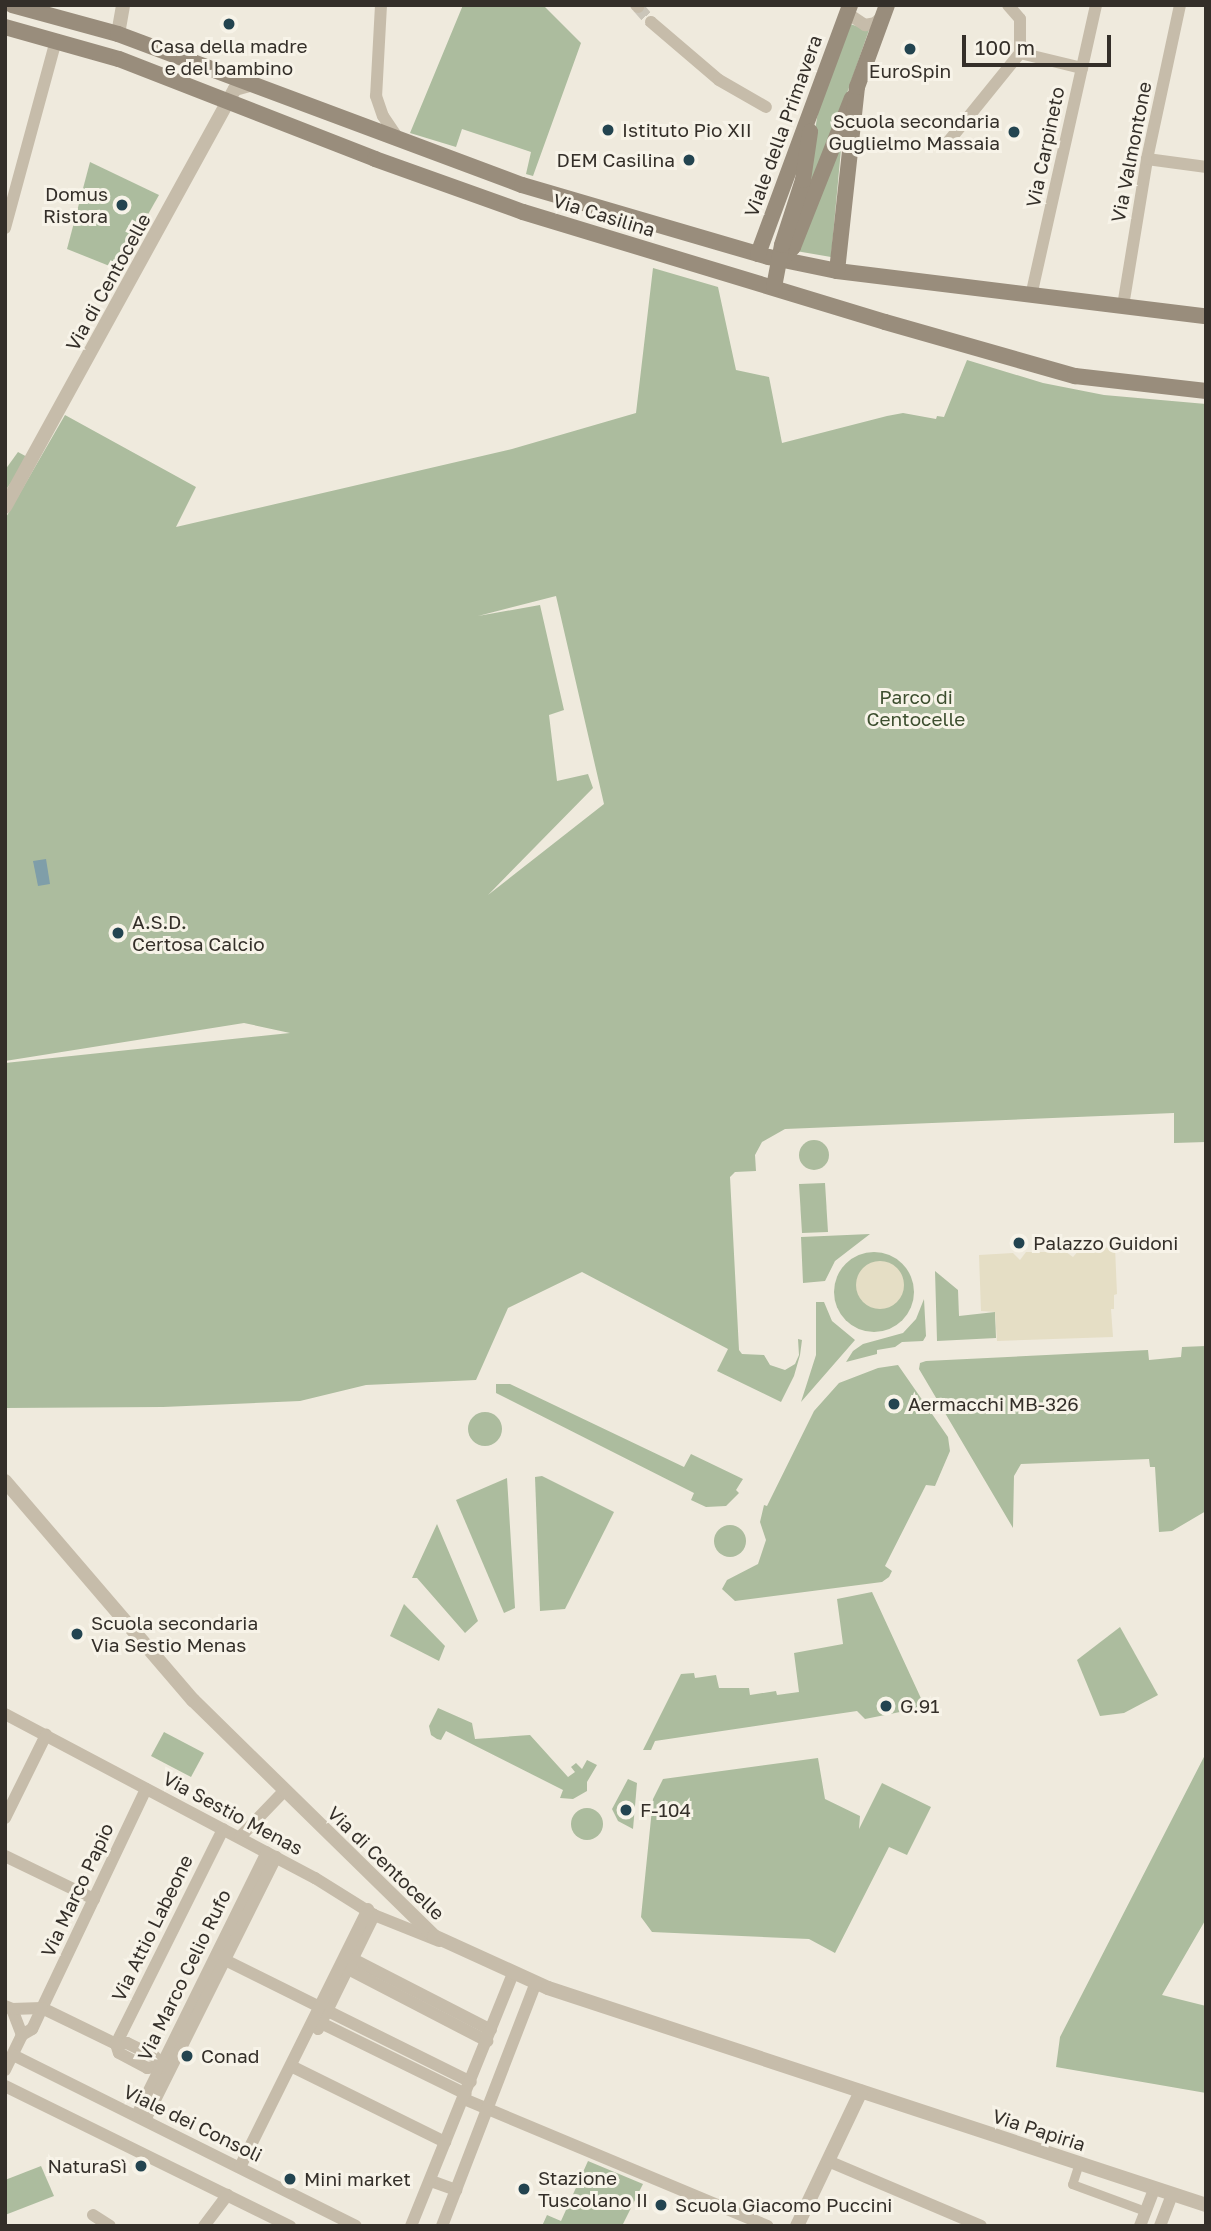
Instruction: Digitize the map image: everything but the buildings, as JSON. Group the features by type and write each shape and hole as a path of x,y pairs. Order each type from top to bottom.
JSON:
{"main road":[{"name":"Via Casilina","path":"12,5 118,34 531,188 758,254 837,271 1206,316"},
{"name":"Viale della Primavera","path":"758,254 849,9"},
{"name":"Viale della Primavera","path":"837,271 857,87 885,10"},
{"name":"Via Casilina","path":"5,27 119,59 523,212 1055,372 1111,382 1206,391"},
{"path":"782,260 793,247 857,87"},
{"path":"774,287 782,260 782,245 803,180 814,106"}],"street":[{"path":"118,34 123,5"},
{"path":"381,5 376,96 383,116 399,141"},
{"name":"Via Carpineto","path":"1031,296 1096,5"},
{"name":"Via Valmontone","path":"1123,306 1147,159 1180,5"},
{"path":"948,142 1020,53 1021,22 1010,6"},
{"name":"Viale della Primavera","path":"849,9 865,25 876,23 885,10"},
{"path":"651,22 719,80 766,107"},
{"path":"5,228 56,40"},
{"path":"1020,53 1082,68"},
{"name":"Via di Centocelle","path":"5,507 236,87 250,85"},
{"path":"1147,159 1206,167"},
{"name":"Via di Centocelle","path":"5,1481 193,1700 416,1921 443,1942 536,1983 861,2091"},
{"name":"Via Sestio Menas","path":"5,1714 240,1837 371,1912 443,1942"},
{"path":"5,1818 46,1735"},
{"name":"Via Marco Papio","path":"5,2070 22,2035 32,2029 146,1789"},
{"path":"240,1837 285,1790"},
{"name":"Via Attio Labeone","path":"116,2044 223,1829"},
{"name":"Via Marco Celio Rufo","path":"141,2118 271,1855"},
{"path":"5,1856 94,1899"},
{"path":"322,2013 350,1964 371,1912"},
{"path":"244,2169 371,1912"},
{"path":"220,1958 467,2092 489,2109 768,2226"},
{"path":"350,1964 489,2035"},
{"path":"411,2226 513,1974"},
{"path":"442,2226 536,1983"},
{"path":"22,2035 9,2008 42,2008 116,2044 119,2053 147,2068 166,2068"},
{"name":"Viale dei Consoli","path":"13,2055 356,2226"},
{"path":"294,2068 445,2141"},
{"path":"5,2086 290,2226"},
{"path":"797,2226 861,2091"},
{"name":"Via Papiria","path":"861,2091 1206,2205"},
{"path":"828,2161 981,2226"},
{"path":"1079,2163 1072,2184 1143,2217 1157,2212 1161,2223"},
{"path":"431,2181 456,2190"},
{"path":"1143,2217 1154,2189"},
{"path":"1161,2223 1171,2194"},
{"path":"204,2226 227,2195"},
{"path":"93,2215 110,2226"}],"green space":[{"path":"463,5 543,5 581,43 533,176 526,174 531,152 462,129 456,147 410,133"},
{"path":"850,24 869,30 838,119 804,198 818,112"},
{"path":"843,128 831,257 796,251"},
{"path":"90,162 159,195 117,269 67,249"},
{"name":"Parco di Centocelle","path":"653,268 718,287 736,370 769,377 782,443 903,413 936,419 937,416 944,417 967,360 1043,383 1104,395 1206,404 1206,1142 1174,1143 1174,1113 785,1129 762,1142 755,1155 756,1171 735,1172 730,1177 739,1350 742,1354 764,1355 770,1365 785,1370 795,1364 799,1355 798,1339 802,1340 800,1355 794,1376 781,1402 717,1371 728,1349 582,1272 508,1308 476,1380 366,1385 300,1401 163,1407 5,1408 5,1063 290,1033 244,1023 5,1061 5,519 65,415 196,487 176,527 512,449 636,413","holes":["556,596 604,804 488,895 593,788 588,774 557,781 549,715 564,710 540,605 478,616"]},
{"path":"18,452 29,458 5,491 5,470"},
{"path":"814,1140 825,1144 829,1155 825,1166 814,1170 803,1166 799,1155 803,1144"},
{"path":"825,1183 828,1232 802,1233 799,1184"},
{"path":"870,1234 835,1261 825,1281 803,1283 801,1237"},
{"path":"866,1252 882,1252 903,1263 914,1284 914,1300 903,1321 882,1332 866,1332 852,1326 840,1314 834,1300 834,1284 840,1270 852,1258"},
{"path":"935,1271 958,1290 959,1316 995,1312 996,1338 937,1341"},
{"path":"924,1299 926,1336 923,1341 902,1342 895,1347 877,1350 877,1354 846,1362 853,1351 863,1344 903,1333 916,1319"},
{"path":"816,1302 824,1302 832,1321 855,1340 801,1402 816,1355"},
{"path":"1206,1346 1206,1511 1172,1531 1159,1532 1155,1467 1150,1467 1149,1459 1021,1464 1014,1476 1013,1528 919,1369 920,1363 926,1361 1148,1350 1149,1360 1181,1357 1182,1347"},
{"path":"898,1365 948,1437 950,1451 935,1486 926,1485 885,1566 892,1571 889,1577 882,1582 735,1601 722,1589 727,1580 758,1564 766,1540 760,1522 764,1505 767,1506 814,1411 839,1383 878,1368"},
{"path":"496,1384 510,1384 684,1467 691,1454 743,1479 736,1490 739,1493 726,1506 706,1507 691,1500 694,1493 496,1393"},
{"path":"485,1412 497,1417 502,1429 497,1441 485,1446 473,1441 468,1429 473,1417"},
{"path":"542,1476 614,1512 565,1609 540,1611 535,1477"},
{"path":"507,1478 515,1608 504,1613 456,1500"},
{"path":"437,1524 478,1621 465,1633 417,1578 412,1578"},
{"path":"730,1525 741,1530 746,1541 741,1552 730,1557 719,1552 714,1541 719,1530"},
{"path":"872,1592 925,1707 865,1719 857,1711 655,1741 651,1750 643,1750 681,1674 694,1673 695,1678 716,1675 719,1688 749,1688 750,1695 776,1691 777,1695 799,1692 794,1653 843,1644 837,1599"},
{"path":"404,1604 445,1646 439,1661 390,1636"},
{"path":"1120,1627 1158,1695 1124,1713 1100,1716 1077,1660"},
{"path":"438,1708 472,1723 475,1739 530,1735 568,1777 575,1772 571,1767 576,1763 582,1769 587,1760 597,1765 587,1782 587,1791 573,1799 560,1798 563,1790 446,1731 441,1740 437,1739 431,1735 429,1726"},
{"path":"164,1732 204,1753 191,1777 151,1756"},
{"path":"1206,1753 1206,1919 1162,1995 1206,2006 1206,2093 1056,2067 1060,2037"},
{"path":"818,1758 825,1799 860,1816 859,1829 882,1783 931,1807 907,1855 889,1847 835,1953 809,1939 652,1932 641,1917 653,1799 663,1779"},
{"path":"628,1779 637,1783 633,1829 618,1821 612,1809"},
{"path":"587,1808 598,1813 603,1824 598,1835 587,1840 576,1835 571,1824 576,1813"},
{"path":"588,2161 643,2184 622,2226 542,2226 547,2215 561,2221"},
{"path":"41,2166 54,2196 5,2215 5,2180"}],"shaded area":[{"path":"1115,1247 1117,1294 1114,1295 1114,1309 1111,1309 1113,1337 997,1341 995,1312 981,1311 979,1255 1013,1253 1020,1260 1026,1252 1066,1252 1073,1257 1080,1249"},
{"path":"880,1261 897,1268 904,1285 897,1302 880,1309 863,1302 856,1285 863,1268"}],"water":[{"path":"46,859 50,884 38,886 33,861"}],"tunnel":[{"path":"638,7 651,22"}],"place":[{"name":"Casa della madre e del bambino","path":"229,24"},
{"name":"EuroSpin","path":"910,49"},
{"name":"Istituto Pio XII","path":"608,130"},
{"name":"Scuola secondaria Guglielmo Massaia","path":"1014,132"},
{"name":"DEM Casilina","path":"689,160"},
{"name":"Domus Ristora","path":"122,205"},
{"name":"A.S.D. Certosa Calcio","path":"118,933"},
{"name":"Palazzo Guidoni","path":"1019,1243"},
{"name":"Aermacchi MB-326","path":"894,1404"},
{"name":"Scuola secondaria Via Sestio Menas","path":"77,1634"},
{"name":"G.91","path":"886,1706"},
{"name":"F-104","path":"626,1810"},
{"name":"Conad","path":"187,2056"},
{"name":"NaturaSì","path":"141,2166"},
{"name":"Mini market","path":"290,2179"},
{"name":"Stazione Tuscolano II","path":"524,2189"},
{"name":"Scuola Giacomo Puccini","path":"661,2205"}]}
